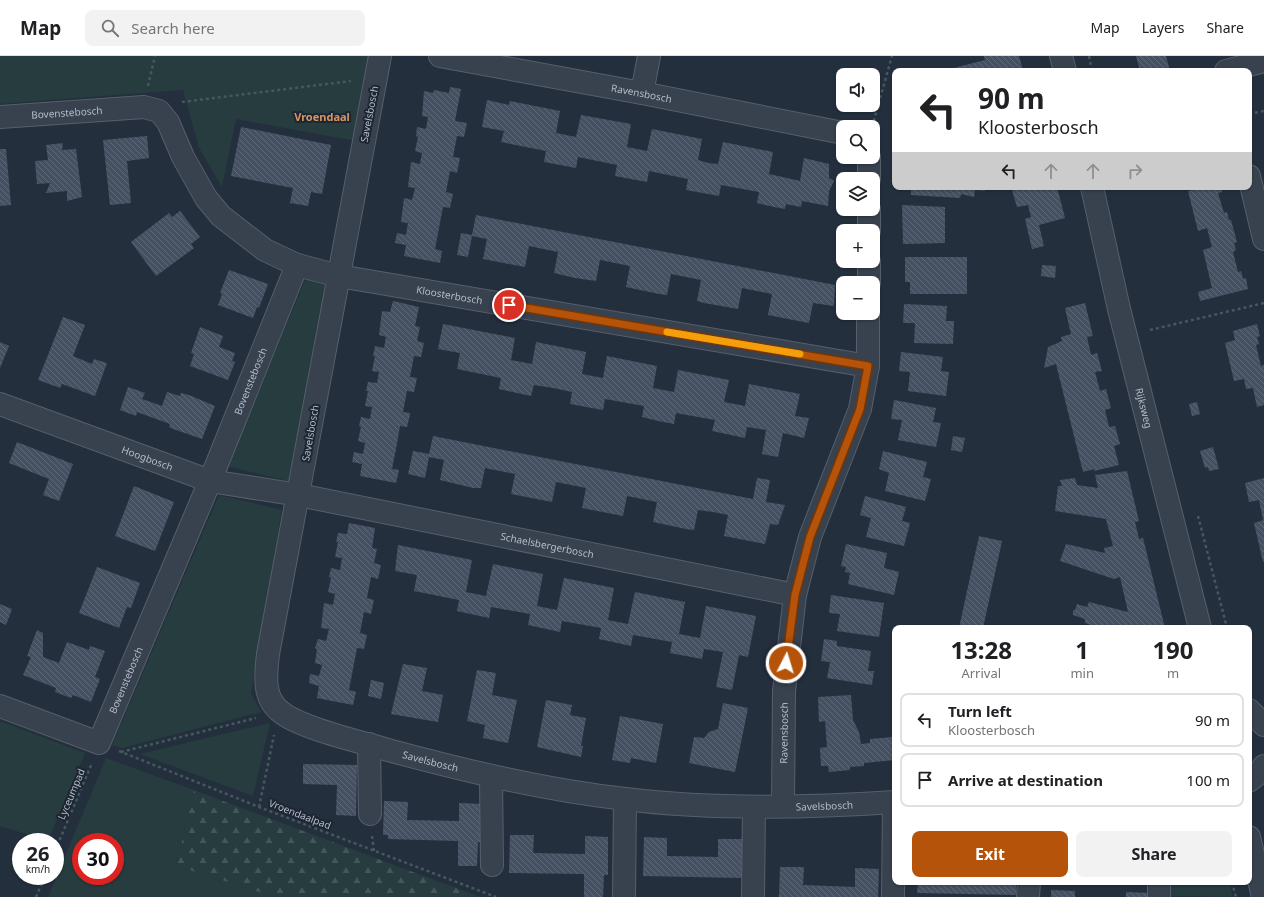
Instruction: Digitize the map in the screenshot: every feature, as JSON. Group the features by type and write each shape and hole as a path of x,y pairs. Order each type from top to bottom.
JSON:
{"street":[{"name":"Savelsbosch","path":"380,56 299,496 268,654 265,684 271,699 280,712 297,722 370,744 491,777 625,799 684,805 754,807 892,802"},
{"name":"Ravensbosch","path":"440,56 642,93 836,132"},
{"path":"642,93 649,56"},
{"path":"1061,56 1065,68"},
{"path":"1066,68 1068,56"},
{"path":"1236,68 1264,60"},
{"name":"Bovenstebosch","path":"0,117 144,107 159,111 168,122 191,171 206,198 221,216 242,234 265,250 297,265 210,481 107,748"},
{"path":"1252,188 1264,238"},
{"name":"Rijksweg","path":"1093,190 1119,309 1199,625"},
{"name":"Kloosterbosch","path":"297,265 339,276 868,366"},
{"name":"Ravensbosch","path":"784,806 784,691 795,595 810,537 860,409 868,366 868,320"},
{"name":"Hoogbosch","path":"0,404 210,481 299,496"},
{"name":"Schaelsbergerbosch","path":"299,496 795,595"},
{"path":"0,706 107,748"},
{"path":"1252,713 1264,725"},
{"path":"370,744 370,814"},
{"path":"1252,779 1259,773 1264,766"},
{"path":"491,777 492,866"},
{"path":"624,897 625,799"},
{"path":"753,897 754,807"},
{"path":"1252,850 1263,897"},
{"name":"Savelsbosch","path":"893,885 893,897"},
{"path":"1028,897 1029,885"},
{"path":"1159,897 1160,885"}],"path":[{"path":"155,56 144,107 376,78"},
{"path":"874,120 892,56"},
{"path":"1089,56 1091,68"},
{"path":"1252,113 1264,110"},
{"path":"1150,330 1264,303"},
{"path":"1148,323 1152,338"},
{"path":"1196,510 1226,625"},
{"path":"107,748 121,752 280,712 259,807"},
{"name":"Vroendaalpad","path":"107,748 121,752 259,807 496,897"},
{"name":"Lyceumpad","path":"64,833 107,748"},
{"path":"36,897 41,885"},
{"path":"1233,885 1236,897"}],"green space":[{"path":"0,56 373,56 356,141 236,119 222,187 199,148 183,90 0,104"},
{"path":"307,276 327,284 288,481 227,466"},
{"path":"219,495 282,510 251,693 261,712 122,748 112,745"},
{"path":"0,721 85,753 51,833 22,833 0,826"},
{"path":"270,723 253,796 140,754"},
{"path":"106,758 194,790 176,866 276,897 48,897 53,885 64,885 64,859 72,839 72,885 124,885 124,833 75,833"},
{"path":"194,790 480,897 276,897 176,866"},
{"path":"1169,885 1230,885 1233,897 1168,896"}],"building":[{"path":"984,56 1019,56 1022,68 954,68 985,60"},
{"path":"1136,56 1166,56 1169,68 1139,68"},
{"path":"450,87 461,89 455,121 467,123 464,137 457,136 453,157 460,158 457,173 450,171 446,192 453,194 450,208 443,207 435,249 442,251 440,263 404,256 406,245 395,243 397,233 406,235 408,223 401,222 404,198 412,200 415,188 408,187 411,162 420,164 422,153 415,151 418,137 416,136 417,127 426,129 428,117 422,116 424,91 433,93 434,90 449,93"},
{"path":"487,100 509,105 510,101 560,111 556,133 576,137 581,115 631,124 627,147 647,151 652,129 702,139 698,160 708,163 718,164 723,142 773,152 769,174 800,181 804,158 829,164 829,178 834,181 829,191 828,206 802,201 801,207 786,204 785,209 774,207 757,203 759,192 721,185 719,196 686,190 688,179 649,171 647,182 615,176 617,165 578,157 576,168 544,162 546,151 501,142 504,131 482,127"},
{"path":"241,127 331,145 322,194 311,192 308,206 290,203 293,188 231,176"},
{"path":"147,136 149,158 127,161 131,203 110,205 103,140"},
{"path":"63,143 62,150 76,149 82,197 67,201 67,191 46,193 50,183 37,184 35,161 48,160 46,145"},
{"path":"0,149 6,149 11,205 0,206"},
{"path":"911,190 975,190 974,197 961,194 960,198 911,195"},
{"path":"1012,190 1058,190 1065,218 1039,225 1044,246 1032,249 1025,219 1031,217 1028,205 1017,207"},
{"path":"1222,190 1222,192 1218,193 1224,213 1227,212 1229,220 1231,220 1237,242 1234,243 1236,250 1233,252 1238,272 1241,271 1243,279 1246,278 1248,289 1200,301 1198,292 1212,288 1203,250 1212,247 1207,228 1198,231 1188,191"},
{"path":"902,205 945,207 945,243 903,244"},
{"path":"180,211 200,237 191,244 194,248 156,276 131,242 169,213 172,217"},
{"path":"476,215 835,285 834,306 813,303 809,323 768,315 772,294 742,288 738,309 704,303 697,301 701,280 671,274 667,295 659,294 626,287 630,266 600,260 596,281 575,278 554,273 558,252 529,246 525,267 483,259 487,239 472,236 468,257 457,255 461,233 472,235"},
{"path":"905,257 967,257 967,294 910,294 910,282 905,282"},
{"path":"1042,265 1056,266 1055,278 1041,276"},
{"path":"229,270 268,284 259,308 257,307 253,318 218,305 222,294 220,293"},
{"path":"393,301 419,307 415,326 420,327 417,341 424,343 421,357 414,356 410,377 417,378 414,392 407,391 403,412 410,413 407,427 400,426 392,469 399,470 396,483 360,476 362,464 352,462 354,452 363,454 365,443 358,441 361,427 359,426 361,417 370,419 372,407 365,406 368,391 366,391 368,382 377,383 379,372 372,371 375,356 373,356 375,346 384,348 386,337 379,335 382,311 390,312"},
{"path":"1085,303 1093,336 1087,337 1091,355 1097,353 1102,371 1095,372 1100,391 1106,389 1111,408 1105,410 1109,427 1115,426 1120,444 1114,446 1119,465 1083,472 1056,364 1044,368 1048,347 1062,341 1061,337 1071,334 1065,308"},
{"path":"904,304 947,306 946,321 954,321 953,344 914,343 915,323 903,323"},
{"path":"63,317 85,325 73,356 92,364 94,359 107,363 95,396 62,384 60,388 38,380"},
{"path":"443,324 515,338 511,360 532,364 536,342 586,352 582,374 603,378 607,356 657,366 653,388 674,392 678,370 729,380 724,402 745,406 749,384 800,394 795,416 809,418 804,438 783,433 778,457 762,454 766,430 747,427 745,438 712,431 715,420 676,413 674,424 642,417 644,406 605,399 603,410 570,404 572,392 553,388 534,385 531,396 499,389 501,378 457,369 460,353 438,349"},
{"path":"1257,324 1260,336 1257,337 1259,344 1256,345 1261,366 1264,365 1264,405 1257,407 1253,388 1246,389 1244,379 1234,381 1225,343 1235,340 1233,331"},
{"path":"200,327 223,336 219,347 235,353 232,361 235,362 228,380 190,366 194,354 191,353"},
{"path":"0,342 9,346 0,368"},
{"path":"901,352 943,357 941,371 949,372 946,396 908,391 910,372 899,371"},
{"path":"128,387 145,393 142,399 162,406 167,392 180,396 181,393 189,395 215,406 202,439 176,430 169,427 170,424 137,412 136,416 120,410"},
{"path":"894,400 936,408 933,422 941,423 936,447 898,440 902,420 891,419"},
{"path":"1197,402 1200,414 1192,416 1189,404"},
{"path":"433,436 753,499 757,478 770,480 766,502 785,505 778,525 770,524 765,544 724,536 728,515 713,512 698,510 694,530 653,522 657,502 627,496 623,516 582,508 586,488 556,482 552,502 511,494 515,474 485,468 481,488 473,488 440,480 444,460 429,457 425,478 408,474 413,451 429,454"},
{"path":"953,436 965,438 962,452 951,450"},
{"path":"17,442 73,464 59,501 43,495 49,479 9,463"},
{"path":"1213,447 1219,469 1209,471 1208,467 1205,468 1200,451"},
{"path":"883,451 927,462 923,477 931,479 925,501 885,491 889,473 879,469"},
{"path":"1127,471 1139,521 1135,522 1139,539 1143,538 1164,625 1091,625 1085,623 1085,619 1073,615 1073,610 1075,610 1077,604 1087,607 1089,602 1128,612 1120,577 1114,579 1060,561 1066,544 1105,553 1104,548 1113,546 1106,519 1055,511 1058,486 1062,486 1060,480 1075,478 1077,485 1098,488 1095,475"},
{"path":"1264,478 1263,520 1259,500 1249,502 1245,483"},
{"path":"134,486 174,502 155,551 115,536"},
{"path":"865,496 906,507 902,521 910,523 904,546 866,537 871,518 860,515"},
{"path":"1264,520 1264,562 1263,562 1254,523"},
{"path":"349,523 375,528 372,548 377,549 374,563 381,565 378,579 371,577 367,598 374,600 371,614 364,612 360,633 367,635 364,649 357,648 349,690 356,692 353,705 317,698 319,686 309,683 310,674 319,676 322,665 315,663 317,649 315,648 318,639 326,641 329,629 321,628 324,603 333,605 335,594 328,592 331,578 329,577 331,568 340,570 342,558 335,557 338,533 347,534"},
{"path":"979,536 1002,541 984,625 960,625"},
{"path":"846,544 887,553 884,568 899,572 894,595 848,584 850,573 845,572 846,567 841,566"},
{"path":"398,545 472,560 466,592 486,596 493,564 543,574 537,606 557,610 564,578 614,588 608,620 628,624 635,592 685,602 679,634 700,638 706,606 756,616 748,657 739,655 732,690 716,687 723,652 704,649 702,659 670,653 672,642 633,635 631,646 599,639 601,628 562,621 560,632 528,625 530,614 491,607 489,618 457,611 459,600 414,591 417,575 395,571"},
{"path":"97,567 140,583 131,608 127,607 119,628 79,613"},
{"path":"831,595 884,603 879,637 837,631 840,614 829,613"},
{"path":"0,604 12,609 6,625 0,622"},
{"path":"37,630 43,633 43,657 59,663 67,642 89,650 90,646 105,651 95,677 100,679 91,702 73,695 71,698 55,692 56,688 23,675 31,657 27,656"},
{"path":"824,639 837,641 837,646 871,651 868,671 874,671 872,685 827,678 830,662 821,661"},
{"path":"403,664 427,668 422,691 443,695 438,722 391,714"},
{"path":"477,670 496,673 492,695 517,700 508,743 483,738 485,725 467,721"},
{"path":"371,680 384,683 381,699 368,696"},
{"path":"851,695 853,720 859,732 861,744 870,743 870,739 892,737 892,760 864,763 864,766 850,767 850,770 829,772 828,766 821,766 820,748 827,747 825,721 819,722 818,697"},
{"path":"546,700 572,705 570,715 586,718 581,746 583,746 581,757 537,747"},
{"path":"723,703 748,708 735,772 689,763 694,737 704,738 709,732 718,729"},
{"path":"620,716 663,724 656,763 631,758 630,763 612,760"},
{"path":"303,764 357,765 356,816 336,815 337,785 303,784"},
{"path":"384,801 408,802 407,820 459,821 459,803 483,804 482,842 478,842 477,866 458,866 458,841 388,839 388,835 383,835"},
{"path":"510,835 534,835 533,853 585,854 585,836 608,837 608,875 604,875 603,897 584,897 584,874 509,873"},
{"path":"644,837 667,838 667,856 718,857 718,839 742,839 742,878 643,876"},
{"path":"780,867 804,867 803,885 855,887 855,868 879,869 878,897 779,897"},
{"path":"918,885 1016,885 1016,895 917,893"},
{"path":"1051,890 1075,891 1075,897 1051,897"},
{"path":"1126,892 1150,893 1150,897 1126,897"}],"slow traffic":[{"path":"667,332 800,354"}],"district":[{"name":"Vroendaal","path":"322,116"}],"route":[{"path":"509,305 868,366 860,409 810,537 795,595 786,663"}]}
